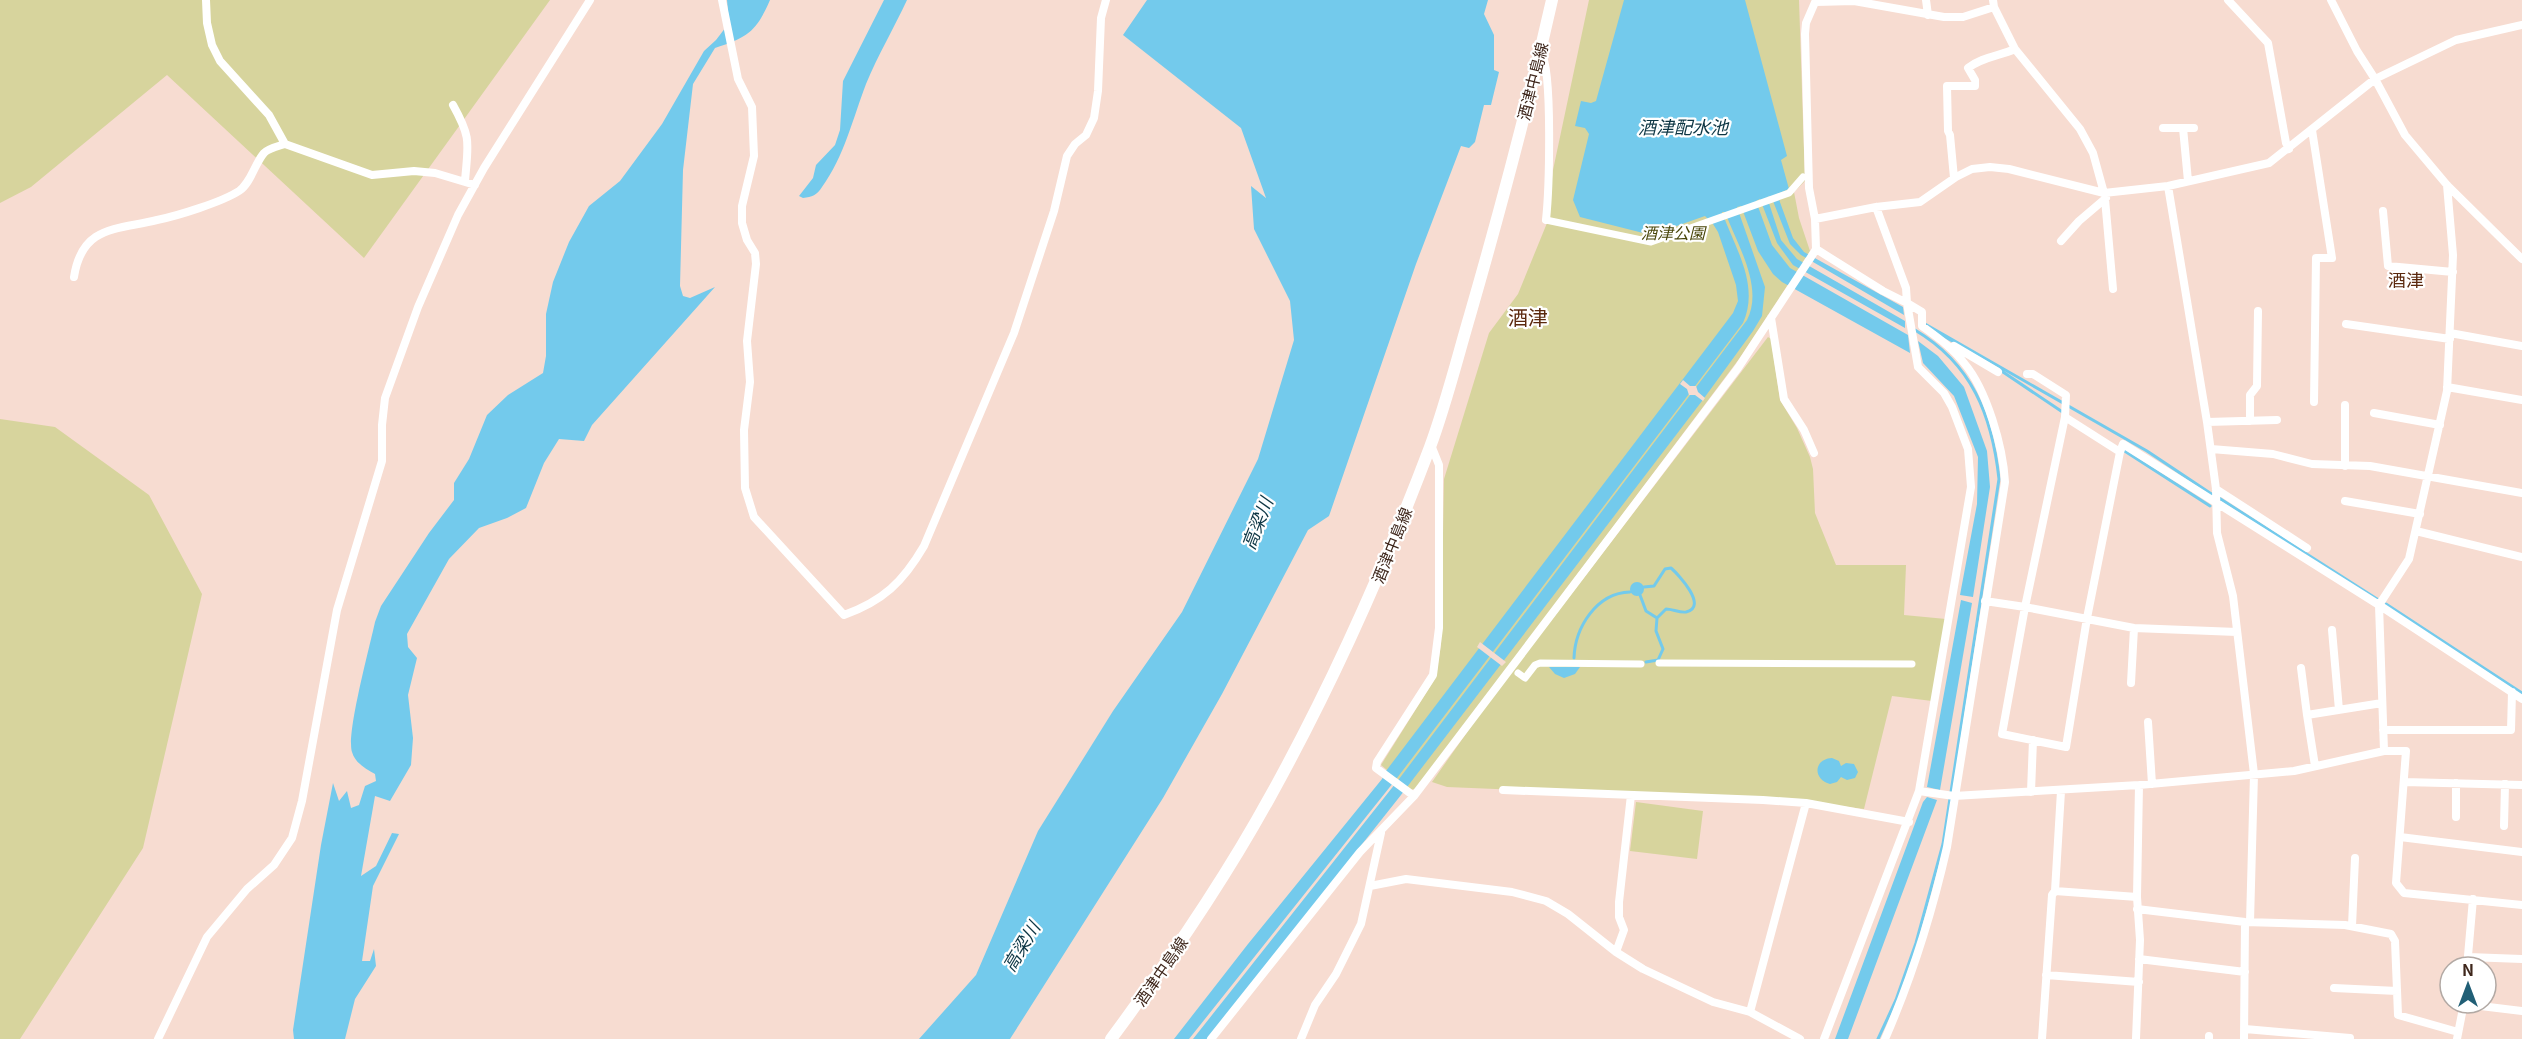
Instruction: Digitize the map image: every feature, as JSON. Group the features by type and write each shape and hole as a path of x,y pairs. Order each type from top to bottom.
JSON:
{"main road":[{"name":"酒津中島線","path":"1111,1039 1186,934 1270,796 1358,622 1431,444 1481,276 1552,0"}],"street":[{"path":"206,0 207,23 212,45 220,61 269,115 285,144"},
{"path":"158,1039 207,937 247,889 274,865 292,838 306,780 338,610 382,461 381,425 385,398 441,252 475,185 590,0"},
{"path":"722,0 738,79 752,107 754,133 754,156 742,206 742,223 747,240 755,253 756,264 747,341 750,382 744,430 745,488 754,517 844,615 881,599 913,564 924,546 1014,333 1054,211 1067,156 1075,144 1086,135 1094,118 1098,91 1101,18 1106,0"},
{"path":"1926,0 1928,15"},
{"path":"2228,0 2268,43 2289,149"},
{"path":"2331,0 2405,135 2447,184 2522,259"},
{"path":"1301,1039 1315,1005 1336,974 1360,924 1381,833 1738,368 1815,251 1815,219 1809,188 1805,34 1806,22 1816,1 1854,1 1928,15 1963,17 1994,3 2015,49 2080,129 2093,153 2104,196 2113,289"},
{"path":"2061,241 2104,196 2114,191 2168,186 2269,163 2375,79 2456,40 2522,25"},
{"path":"1954,178 1948,131 1947,86 1975,86 1975,80 1968,68 1977,61 2002,55 2015,49"},
{"path":"1540,51 1545,61 1548,109 1550,188 1546,220 1647,242 1789,193 1803,177"},
{"path":"453,105 466,129 468,139 465,181"},
{"path":"2163,128 2194,128"},
{"path":"2183,128 2188,181"},
{"path":"2312,130 2332,258 2316,258 2314,402"},
{"path":"74,277 76,264 85,249 98,235 118,226 155,221 185,213 241,190 265,151 285,144 372,175 414,171 435,173 475,185"},
{"path":"1815,219 1876,207 1920,202 1954,178 1972,169 1990,167 2009,169 2104,196"},
{"path":"2384,751 2379,605 2409,559 2421,514 2447,387 2453,272 2447,184"},
{"path":"2168,186 2211,449 2216,489 2217,533 2223,565 2233,596 2254,774 2244,1039"},
{"path":"1824,1039 1922,791 1955,598 1971,487 1971,465 1952,407 1944,393 1918,367 1914,354 1905,288 1876,207"},
{"path":"2383,211 2388,266 2453,272"},
{"path":"1815,251 1922,312 1922,326 1955,351 1976,381 2000,443 2004,460 2003,507 1952,796 1947,848 1934,903 1900,1005 1885,1039"},
{"path":"2250,421 2250,394 2257,386 2258,311"},
{"path":"1771,318 1785,399 1804,430 1814,453"},
{"path":"2346,324 2522,346"},
{"path":"1935,335 1998,372"},
{"path":"2027,374 2033,374 2066,395 2065,417 2025,607 2002,734 2066,747 2087,618 2122,448"},
{"path":"2447,387 2522,400"},
{"path":"2345,405 2345,466"},
{"path":"2374,413 2440,425"},
{"path":"2065,417 2216,503 2379,605 2522,699"},
{"path":"2207,422 2277,420"},
{"path":"1411,794 1376,768 1377,762 1433,675 1438,655 1439,465 1431,444"},
{"path":"2211,449 2273,454 2312,464 2370,466 2522,493"},
{"path":"2216,489 2307,548"},
{"path":"2344,501 2421,514"},
{"path":"2416,531 2522,557"},
{"path":"1985,601 2134,628 2237,632"},
{"path":"2131,683 2134,628"},
{"path":"2332,630 2339,710"},
{"path":"1518,673 1526,678 1535,665 1540,663 1641,664"},
{"path":"1659,663 1912,664"},
{"path":"2301,668 2315,766"},
{"path":"2383,730 2511,730 2512,692"},
{"path":"2307,715 2382,703"},
{"path":"2148,722 2152,784"},
{"path":"2031,792 2033,740"},
{"path":"1922,791 1952,796 2152,784 2294,771 2384,751 2406,751 2396,883 2404,892 2522,905"},
{"path":"2404,782 2522,785"},
{"path":"2456,783 2456,817"},
{"path":"2504,826 2505,784"},
{"path":"2136,1039 2139,982 2137,897 2139,785"},
{"path":"1503,790 1806,803 1909,822"},
{"path":"2042,1039 2061,790"},
{"path":"1616,952 1624,930 1619,917 1619,902 1631,795"},
{"path":"1750,1012 1806,803"},
{"path":"1211,1039 1360,852 1374,836 1381,833"},
{"path":"2400,837 2522,852"},
{"path":"2352,926 2355,858"},
{"path":"1370,886 1406,879 1512,892 1546,901 1568,914 1616,952 1643,969 1713,1002 1750,1012 1800,1039"},
{"path":"2055,891 2137,897"},
{"path":"2468,955 2473,899"},
{"path":"2137,909 2247,922 2352,926 2391,934 2395,941 2398,1015 2457,1036 2461,1015"},
{"path":"2139,959 2245,972"},
{"path":"2498,960 2522,959"},
{"path":"2046,975 2139,982"},
{"path":"2334,988 2397,991"},
{"path":"2498,1008 2522,1011"},
{"path":"2245,1029 2350,1038"}],"green space":[{"path":"0,0 550,0 364,258 167,75 31,187 0,203"},
{"name":"酒津公園","path":"1589,0 1799,0 1805,181 1794,192 1799,218 1810,251 1739,359 1417,788 1411,790 1381,765 1436,677 1441,644 1444,479 1489,333 1518,294 1547,223 1553,170"},
{"path":"1768,337 1771,339 1780,400 1797,428 1810,457 1813,469 1815,513 1836,565 1906,565 1904,615 1946,619 1932,701 1892,696 1864,809 1800,801 1447,787 1432,782 1482,711"},
{"path":"0,419 55,427 149,495 202,594 143,848 20,1039 0,1039"},
{"path":"1636,802 1703,811 1697,859 1630,851"}],"water":[{"path":"727,0 770,0 750,32 715,48 693,84 683,170 680,286 683,296 690,298 715,287 592,425 584,441 559,439 544,463 526,508 479,528 449,559 407,634 408,647 417,658 408,695 413,738 411,765 390,801 375,796 361,876 376,866 392,833 399,834 373,886 362,961 370,961 374,949 376,966 355,999 345,1039 294,1039 293,1030 321,845 333,783 339,801 347,791 351,808 359,805 365,786 376,781 375,774 356,759 352,752 351,742 359,689 381,606 429,533 454,500 454,483 469,459 487,415 508,395 543,373 546,356 546,314 553,282 569,242 589,206 620,181 662,124 704,51 729,23"},
{"path":"884,0 907,0 866,84 847,137 830,175 818,192 803,198 799,196 813,178 816,165 835,145 840,130 843,81"},
{"name":"高梁川","path":"1147,0 1488,0 1484,14 1494,35 1494,70 1499,72 1491,105 1484,105 1475,142 1469,148 1461,146 1416,264 1329,516 1308,530 1222,694 1163,798 1010,1039 919,1039 976,975 1038,831 1113,711 1182,612 1258,459 1294,340 1290,301 1254,229 1251,186 1266,198 1241,128 1123,35"},
{"name":"酒津配水池","path":"1624,0 1745,0 1787,156 1781,160 1789,189 1777,194 1793,238 1804,252 1903,307 1904,315 1801,255 1790,244 1771,196 1767,197 1781,240 1797,259 1905,321 1905,328 1793,265 1777,243 1760,199 1756,201 1772,245 1790,268 1908,335 1910,353 1782,282 1773,274 1758,251 1741,206 1737,207 1765,287 1762,316 1753,331 1401,795 1208,1039 1193,1039 1399,779 1747,320 1751,307 1751,280 1725,212 1722,212 1739,253 1747,281 1748,309 1743,323 1397,778 1189,1039 1174,1039 1382,779 1733,313 1738,301 1736,285 1718,232 1705,216 1651,235 1580,217 1573,200 1589,134 1585,128 1575,126 1581,101 1591,103 1596,101"},
{"path":"1918,341 1938,356 1964,387 1987,451 1990,487 1973,597 1960,595 1977,504 1978,457 1954,396 1923,363"},
{"path":"1634,582 1640,582 1644,589 1640,596 1634,596 1630,592 1630,586"},
{"path":"1961,600 1972,603 1940,790 1927,787"},
{"path":"1549,667 1580,667 1575,674 1564,678 1555,674"},
{"path":"1832,758 1839,761 1841,766 1846,763 1854,764 1858,772 1855,778 1847,780 1841,777 1837,782 1830,784 1824,782 1818,774 1819,766 1821,762"},
{"path":"1927,797 1937,800 1848,1039 1835,1039 1923,802"}],"pier":[{"path":"1683,380 1690,386 1696,386 1698,392 1705,398 1703,401 1695,395 1689,395 1687,389 1680,384"},
{"path":"1480,642 1506,662 1502,666 1477,647"}],"waterway":[{"path":"1925,324 2147,451 2213,495"},
{"path":"1878,1039 1896,1000 1916,943 1943,844 1999,479 1991,434 1976,393 1965,375 1951,359 1915,330"},
{"path":"1938,333 1956,343"},
{"path":"2000,370 2064,413"},
{"path":"2123,450 2210,506"},
{"path":"2219,498 2377,599"},
{"path":"1644,587 1654,586 1665,569 1671,568 1685,583 1693,597 1692,609 1686,612 1666,609 1657,618"},
{"path":"1574,658 1578,635 1590,614 1607,599 1630,592"},
{"path":"1640,595 1646,611 1657,618 1656,631 1663,649 1658,660 1646,662"},
{"path":"2386,604 2522,693"}],"district":[{"name":"酒津","path":"2406,279"},
{"name":"酒津","path":"1528,316"}]}
